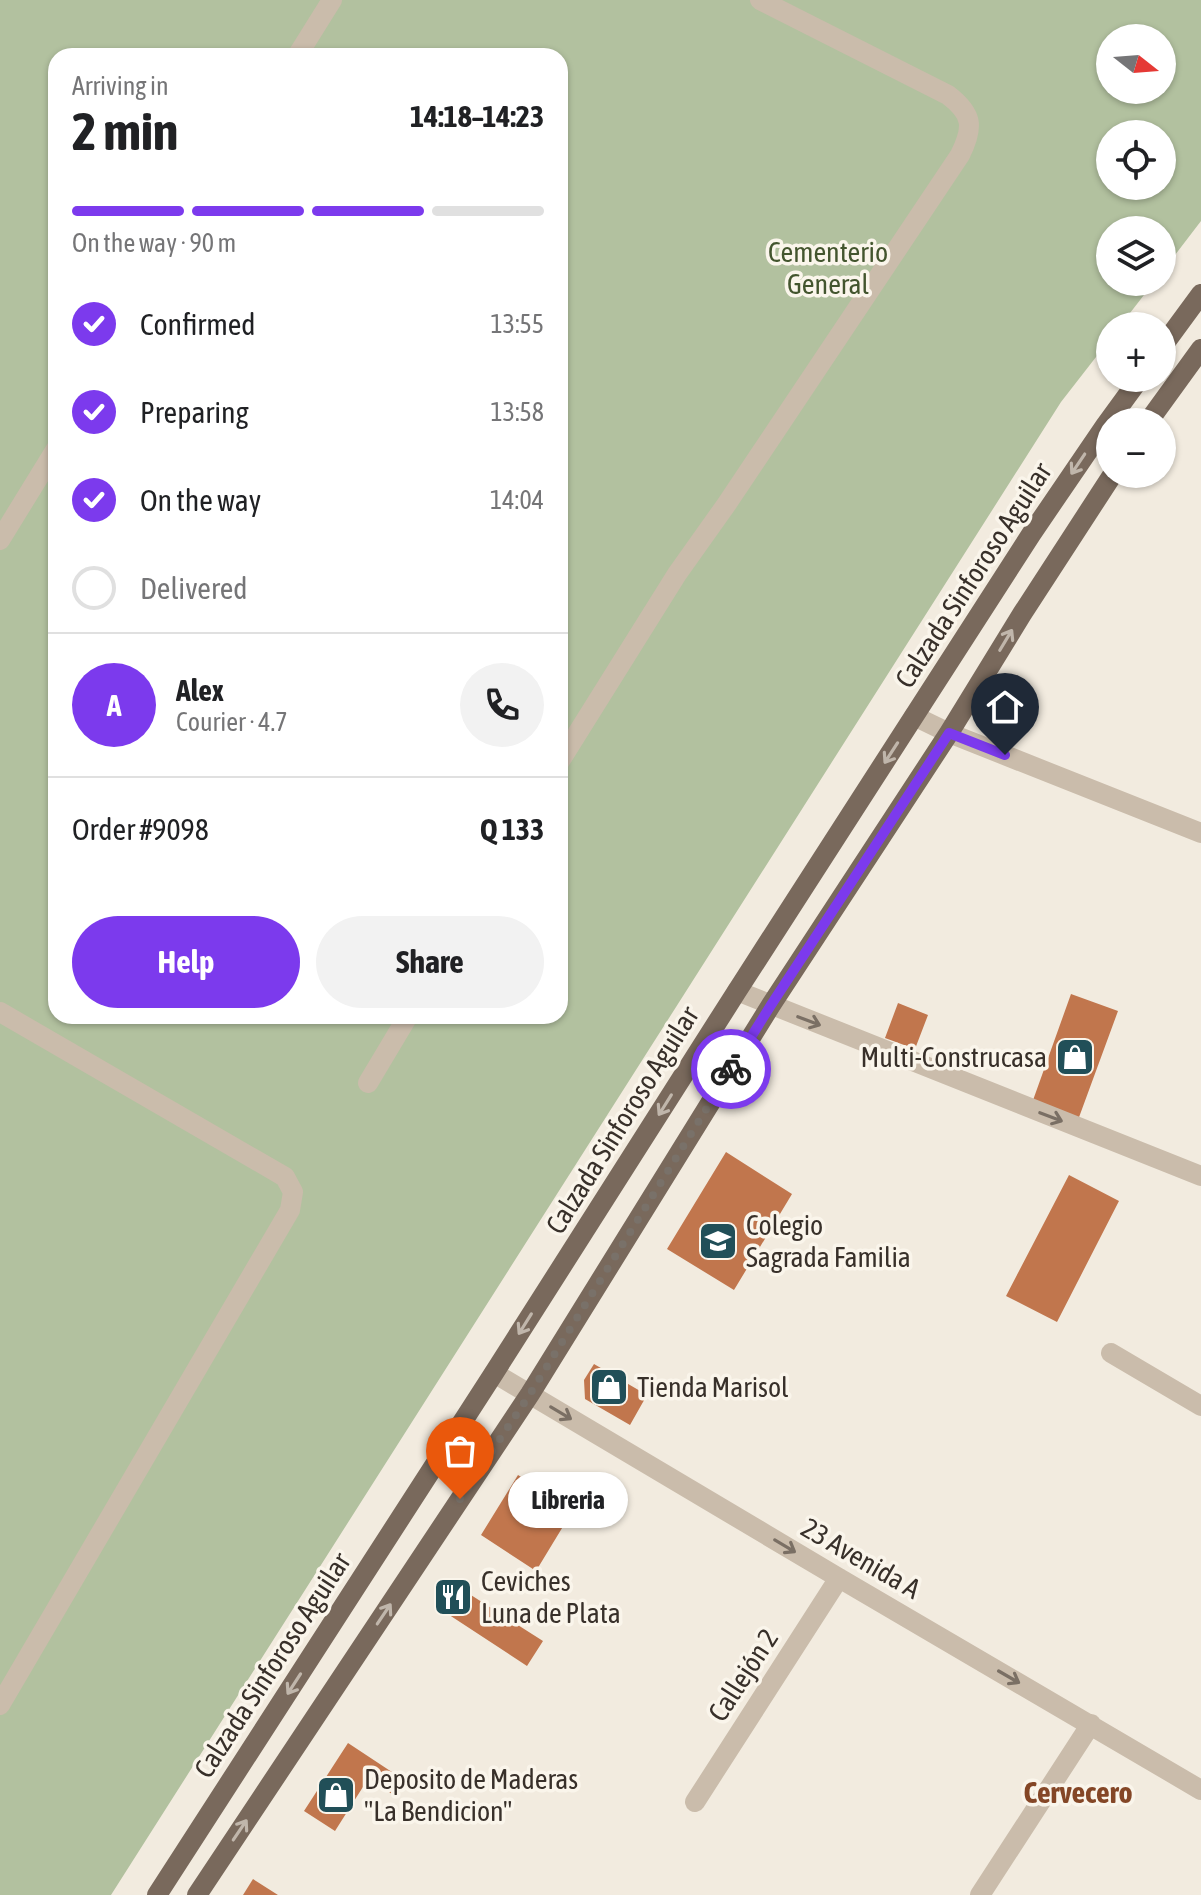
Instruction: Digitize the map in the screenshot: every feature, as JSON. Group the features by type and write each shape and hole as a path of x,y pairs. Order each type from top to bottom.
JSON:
{"main road":[{"path":"1176,328 1201,294"},
{"path":"1158,408 1201,349"},
{"name":"Calzada Sinforoso Aguilar","path":"157,1895 1032,533 1130,392"},
{"path":"197,1895 530,1394 771,1005 949,733 1104,488"}],"street":[{"path":"302,48 332,0"},
{"path":"568,748 677,574 960,155 967,140 970,122 961,105 948,95 760,0"},
{"path":"0,540 48,462"},
{"path":"914,716 949,733 1201,833"},
{"path":"737,991 1201,1176"},
{"path":"0,1012 285,1177 293,1192 290,1210 0,1705"},
{"path":"368,1083 403,1024"},
{"path":"1111,1353 1201,1406"},
{"name":"23 Avenida A","path":"494,1373 1201,1790"},
{"name":"Callejón 2","path":"695,1802 839,1578"},
{"path":"980,1895 1091,1724"}],"green space":[{"name":"Cementerio General","path":"0,0 1201,0 1201,221 1176,254 1176,216 1096,216 1096,296 1143,296 1131,312 1096,312 1096,357 1061,402 111,1895 0,1895"}],"building":[{"name":"Multi-Construcasa","path":"1071,994 1118,1011 1078,1120 1032,1103"},
{"path":"898,1003 928,1015 915,1049 885,1038"},
{"path":"726,1152 792,1194 734,1290 667,1249"},
{"path":"1069,1175 1119,1201 1057,1322 1006,1296"},
{"name":"Tienda Marisol","path":"594,1364 647,1395 630,1425 585,1399 584,1380"},
{"path":"518,1475 573,1510 536,1571 481,1535"},
{"path":"449,1581 543,1641 527,1666 434,1605"},
{"name":"Deposito de Maderas \"La Bendicion\"","path":"348,1743 407,1782 397,1797 368,1779 335,1831 304,1811"},
{"path":"253,1879 278,1895 243,1895"}],"way so far":[{"path":"460,1499 530,1394 731,1069"}],"place":[{"name":"Multi-Construcasa","path":"1075,1057"},
{"name":"Colegio Sagrada Familia","path":"718,1241"},
{"name":"Tienda Marisol","path":"609,1387"},
{"name":"Libreria","path":"460,1499"},
{"name":"Ceviches Luna de Plata","path":"453,1597"},
{"name":"Deposito de Maderas \"La Bendicion\"","path":"336,1795"}],"district":[{"name":"Cervecero","path":"1078,1793"}],"route":[{"path":"731,1069 949,733 1005,755"}]}
